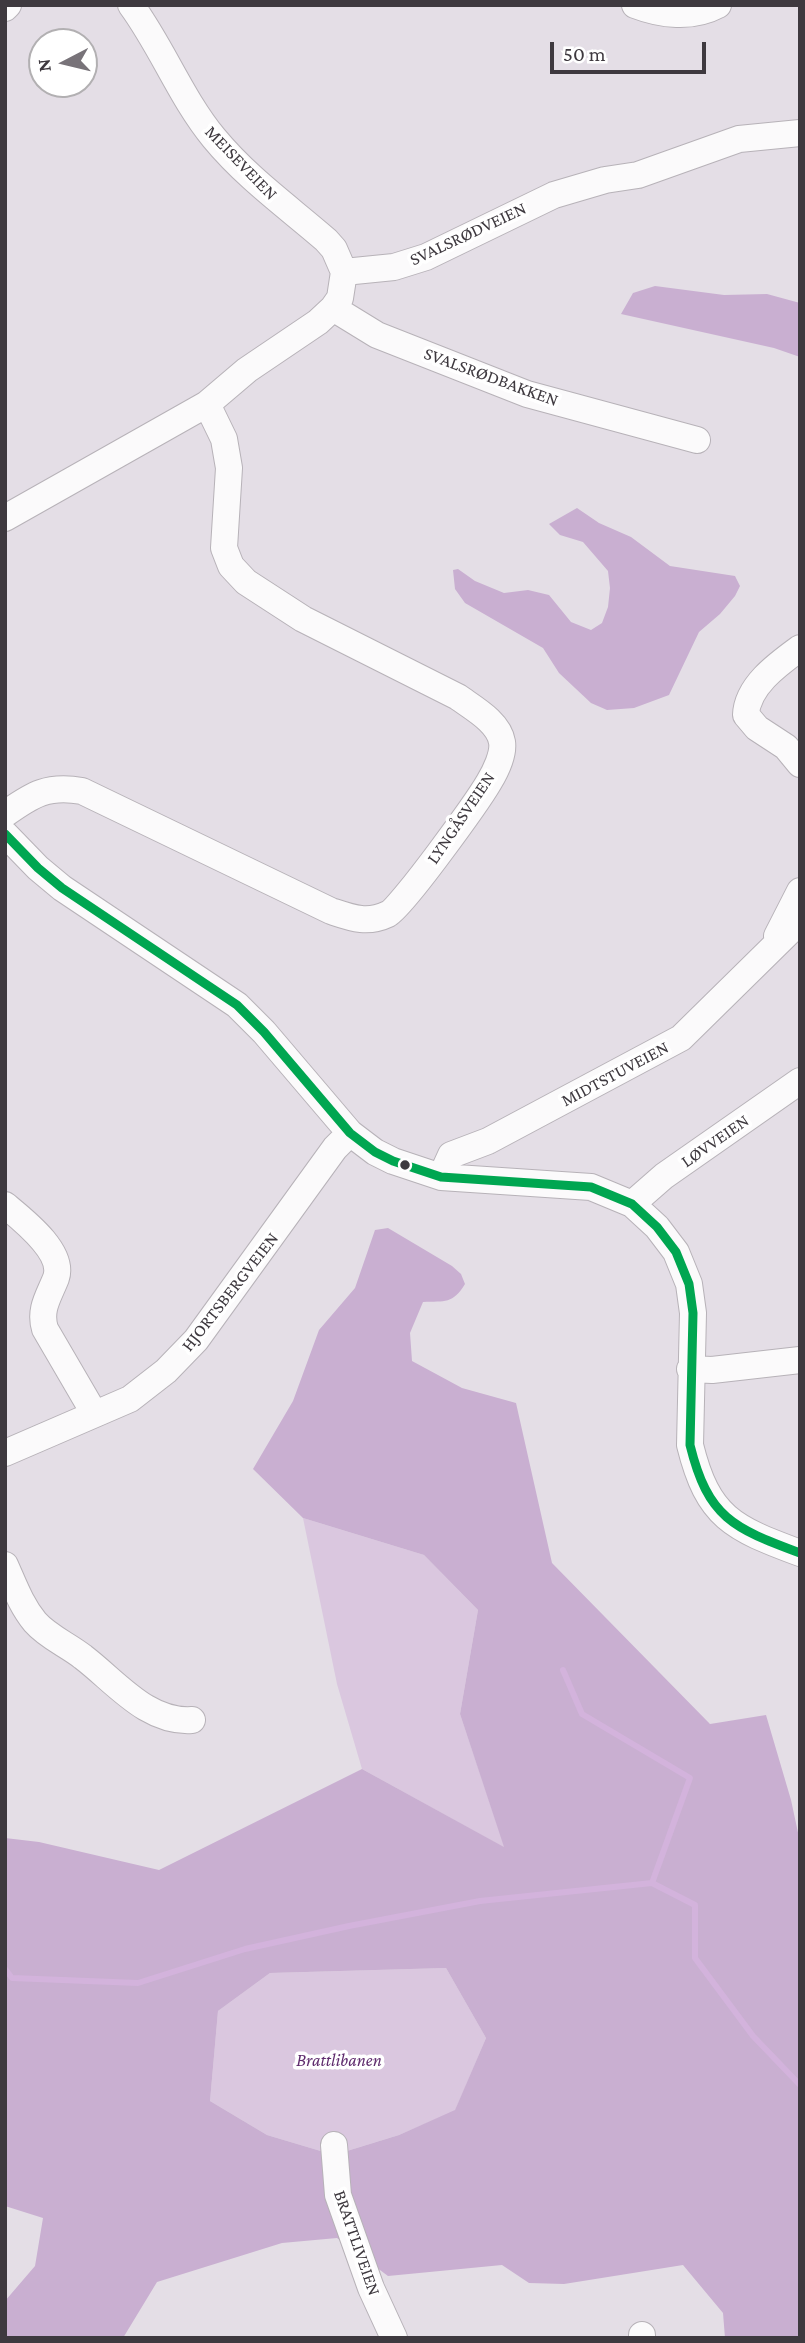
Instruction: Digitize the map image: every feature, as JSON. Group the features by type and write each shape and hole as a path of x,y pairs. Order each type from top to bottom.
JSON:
{"street":[{"name":"MEISEVEIEN","path":"131,5 148,28 202,122 215,139 250,177 326,240 334,249 344,272"},
{"path":"635,5 667,14 688,13 718,5"},
{"name":"SVALSRØDVEIEN","path":"344,272 394,267 426,257 554,195 605,180 638,175 739,139 800,133"},
{"path":"5,518 207,404 247,369 333,308 340,298 344,272"},
{"name":"SVALSRØDBAKKEN","path":"333,308 377,335 527,394 696,440"},
{"name":"LYNGÅSVEIEN","path":"5,814 50,789 82,791 331,911 367,920 391,912 415,885 488,782 500,757 502,742 496,728 477,710 458,697 303,619 246,582 231,566 224,548 229,468 224,439 207,404"},
{"path":"800,648 761,682 746,701 746,715 757,728 786,747 800,764"},
{"path":"5,834 62,888 236,1005 256,1023 350,1133 376,1152 393,1161 441,1177 591,1187 632,1204 657,1227 676,1252 689,1284 693,1313 690,1445 695,1466 707,1494 719,1511 753,1535 800,1553"},
{"name":"MIDTSTUVEIEN","path":"775,945 776,937 800,891"},
{"name":"MIDTSTUVEIEN","path":"441,1177 451,1156 488,1141 681,1038 800,920"},
{"name":"LØVVEIEN","path":"632,1204 664,1176 800,1081"},
{"name":"HJORTSBERGVEIEN","path":"5,1453 130,1399 149,1386 196,1340 335,1148 350,1133"},
{"path":"5,1206 48,1245 58,1263 57,1275 45,1301 41,1318 94,1413"},
{"path":"690,1369 712,1370 800,1360"},
{"path":"5,1565 23,1606 37,1624 142,1705 178,1721 192,1720"},
{"name":"BRATTLIVEIEN","path":"334,2145 338,2195 371,2288 394,2338"}],"green space":[{"path":"303,1518 424,1555 478,1610 460,1714 505,1848 362,1769 337,1684"},
{"name":"Brattlibanen","path":"446,1968 486,2038 455,2111 399,2135 334,2155 267,2135 210,2101 218,2011 270,1973"}],"shaded area":[{"path":"655,286 724,295 767,294 800,303 800,357 774,348 621,314 633,293"},
{"path":"577,508 599,523 631,537 670,566 735,576 740,586 720,614 699,632 669,695 634,708 607,710 591,703 559,673 543,648 465,603 455,589 453,570 458,569 475,581 504,593 528,590 549,595 571,622 591,630 602,623 608,607 608,571 583,542 560,535 549,524"},
{"path":"388,1228 461,1274 465,1284 452,1298 423,1302 410,1333 412,1361 462,1388 516,1403 552,1563 710,1724 766,1715 791,1800 800,1842 800,2338 725,2338 723,2313 683,2265 564,2284 529,2283 502,2265 388,2276 337,2238 282,2243 157,2282 123,2338 5,2338 5,2301 35,2266 43,2218 5,2206 5,1838 39,1842 159,1870 362,1769 504,1847 460,1714 478,1610 424,1555 303,1518 253,1469 293,1401 319,1330 355,1288 375,1230","holes":["446,1968 486,2038 455,2110 399,2135 334,2155 267,2135 210,2101 218,2011 270,1973"]}],"waterway":[{"path":"563,1670 582,1714 690,1778 652,1883 695,1905 695,1958 753,2036 800,2085"},
{"path":"5,1969 12,1978 138,1983 245,1949 349,1926 480,1901 652,1883"}],"transit line":[{"path":"5,834 62,888 237,1005 264,1032 350,1133 375,1152 441,1177 591,1187 632,1204 657,1227 676,1252 689,1284 693,1313 690,1445 705,1489 715,1505 740,1527 800,1553"}]}
